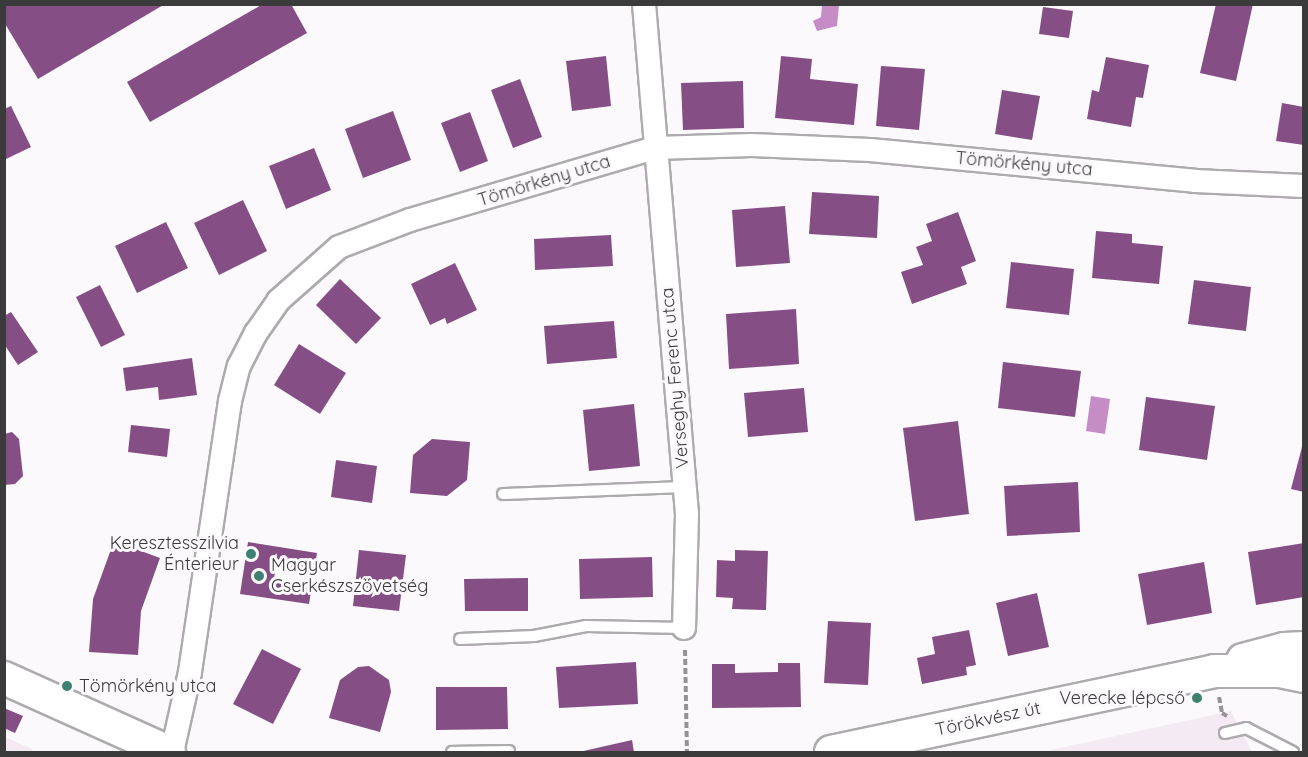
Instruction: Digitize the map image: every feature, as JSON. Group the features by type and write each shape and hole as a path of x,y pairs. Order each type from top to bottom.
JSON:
{"street":[{"name":"Verseghy Ferenc utca","path":"644,4 685,487 684,628"},
{"name":"Tömörkény utca","path":"170,753 190,672 230,401 239,366 256,333 278,301 339,247 410,220 655,148 752,145 870,150 1195,181 1304,186"},
{"name":"Törökvész út","path":"1216,682 1260,654 1304,648"},
{"name":"Törökvész út","path":"831,753 1280,671 1304,676"},
{"path":"4,678 170,753"}],"lane":[{"path":"503,494 685,487"},
{"path":"460,639 534,636 586,626 684,628"},
{"path":"1225,733 1246,728 1293,753"},
{"path":"452,753 509,751"}],"path":[{"path":"684,628 687,753"},
{"path":"1216,682 1222,713 1231,719"}],"shaded area":[{"path":"822,5 839,5 837,26 817,31 813,21 821,17"},
{"path":"1091,396 1110,399 1105,434 1086,431"},
{"path":"1231,711 1252,752 1042,752"},
{"path":"5,737 32,749 32,752 5,752"}],"building":[{"path":"4,4 165,4 38,79 4,22"},
{"path":"263,4 291,4 307,33 150,122 127,82"},
{"path":"1216,4 1253,4 1236,81 1200,73"},
{"path":"1043,7 1073,11 1069,38 1039,34"},
{"path":"606,56 611,106 572,111 566,61"},
{"path":"781,56 812,59 810,79 858,84 854,125 775,118"},
{"path":"1106,57 1149,65 1143,98 1136,97 1131,127 1087,119 1092,90 1099,92"},
{"path":"881,66 925,69 919,130 876,126"},
{"path":"520,79 542,137 513,148 491,90"},
{"path":"743,81 744,128 683,130 681,83"},
{"path":"1002,90 1040,96 1032,140 995,134"},
{"path":"1282,103 1304,107 1304,145 1276,141"},
{"path":"11,106 31,147 4,160 4,109"},
{"path":"393,111 411,160 363,178 345,129"},
{"path":"470,112 488,161 460,172 441,123"},
{"path":"314,148 331,190 286,209 269,166"},
{"path":"812,192 879,196 877,238 809,234"},
{"path":"243,200 267,251 219,275 194,223"},
{"path":"785,206 790,263 736,267 732,210"},
{"path":"958,212 976,261 961,267 967,284 912,304 901,272 923,265 916,247 932,241 926,224"},
{"path":"166,222 188,268 137,293 115,246"},
{"path":"1096,231 1132,234 1132,243 1163,246 1159,284 1092,278"},
{"path":"611,235 613,266 535,270 534,239"},
{"path":"1011,262 1074,269 1069,315 1006,308"},
{"path":"455,263 477,310 447,324 445,318 430,325 411,284"},
{"path":"340,279 381,318 356,344 316,305"},
{"path":"1194,280 1251,287 1246,331 1188,324"},
{"path":"100,285 125,335 101,347 76,297"},
{"path":"796,309 799,364 729,369 726,314"},
{"path":"11,312 38,352 18,365 4,344 4,316"},
{"path":"614,321 617,358 547,364 544,326"},
{"path":"299,344 346,373 320,414 274,385"},
{"path":"192,358 197,395 159,400 158,387 126,391 123,368"},
{"path":"1003,362 1081,371 1075,417 998,408"},
{"path":"804,388 808,432 748,437 744,393"},
{"path":"1146,397 1215,406 1207,460 1139,450"},
{"path":"634,404 640,466 589,471 583,410"},
{"path":"958,421 969,514 915,521 903,428"},
{"path":"131,425 170,429 167,457 128,452"},
{"path":"12,432 19,439 23,476 15,484 4,485 4,434"},
{"path":"432,439 470,442 467,480 447,496 410,493 413,455"},
{"path":"1304,443 1304,492 1291,489"},
{"path":"336,460 377,466 372,503 331,497"},
{"path":"1078,482 1080,532 1007,536 1004,486"},
{"path":"114,541 160,558 141,611 138,655 89,652 93,599"},
{"name":"Magyar Cserkészszövetség","path":"248,542 317,553 314,572 276,566 274,579 312,585 309,604 240,594"},
{"path":"1304,543 1304,597 1256,605 1248,552"},
{"path":"359,550 406,555 399,611 353,606"},
{"path":"735,550 768,551 766,610 732,609 733,598 716,597 717,560 735,561"},
{"path":"652,557 653,597 580,599 579,559"},
{"path":"1204,562 1212,613 1147,625 1138,574"},
{"path":"528,578 528,611 465,611 464,579"},
{"path":"1037,593 1049,647 1008,656 996,603"},
{"path":"828,621 871,623 868,685 824,683"},
{"path":"969,630 976,665 966,667 967,675 922,684 917,658 935,654 932,637"},
{"path":"262,649 301,669 273,724 233,704"},
{"path":"636,662 638,704 559,708 556,667"},
{"path":"778,663 800,663 801,707 712,708 712,664 735,664 735,673 778,672"},
{"path":"369,666 389,680 391,692 380,732 329,718 340,680 358,667"},
{"path":"436,687 507,687 508,729 436,730"},
{"path":"4,708 23,716 15,733 4,728"},
{"path":"632,740 634,752 579,752"}],"place":[{"name":"Keresztesszilvia Énterieur","path":"251,554"},
{"name":"Magyar Cserkészszövetség","path":"259,576"},
{"name":"Tömörkény utca","path":"67,686"},
{"name":"Verecke lépcső","path":"1197,698"}]}
